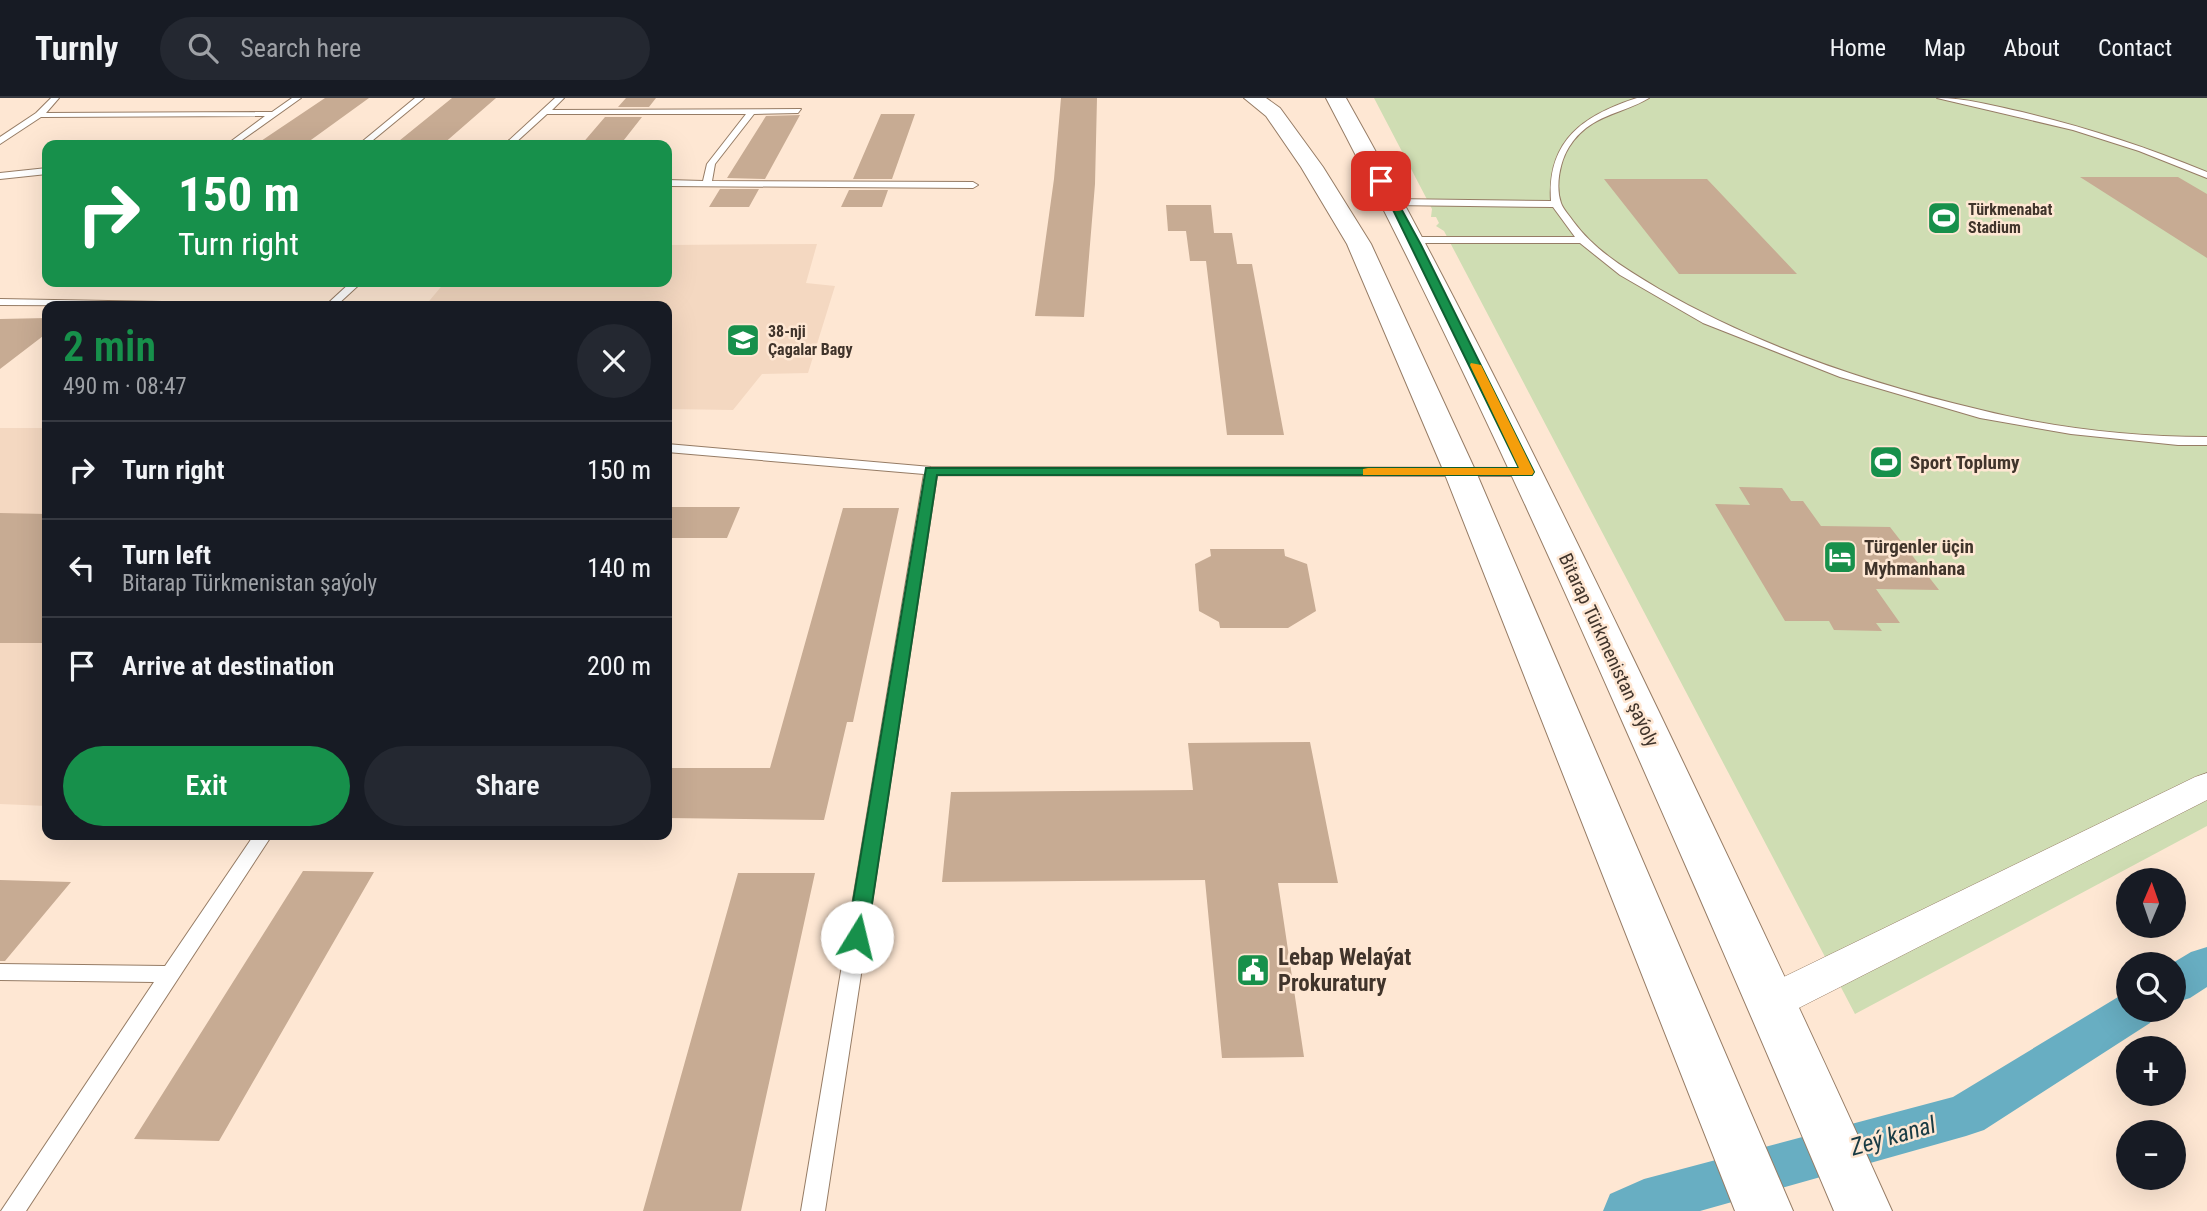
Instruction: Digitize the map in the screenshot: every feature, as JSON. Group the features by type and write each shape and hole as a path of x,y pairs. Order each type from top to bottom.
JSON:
{"main road":[{"path":"1254,98 1273,112 1312,167 1359,244 1460,472 1764,1211"},
{"name":"Bitarap Türkmenistan şaýoly","path":"1336,98 1414,240 1528,472 1772,1002 1863,1211"}],"street":[{"path":"1772,1002 2207,785"}],"lane":[{"path":"0,141 39,115 55,98"},
{"path":"237,140 297,98"},
{"path":"368,140 420,98"},
{"path":"514,140 559,98"},
{"path":"1645,98 1596,117 1572,135 1556,160 1556,204 1582,240 1624,273 1707,321 1844,375 1980,414 2071,430 2178,441 2207,441"},
{"path":"1941,98 2005,109 2088,132 2166,157 2207,175"},
{"path":"544,113 798,111"},
{"path":"707,183 711,164 751,112"},
{"path":"39,115 275,114"},
{"path":"0,176 42,172"},
{"path":"672,183 973,185"},
{"path":"1392,202 1556,204"},
{"path":"1414,240 1582,240"},
{"path":"336,301 352,287"},
{"path":"0,302 42,303"},
{"path":"672,448 931,471 1528,472"},
{"path":"813,1211 931,471"},
{"path":"13,1211 260,840"},
{"path":"0,972 171,974"}],"shaded area":[{"name":"38-nji Çagalar Bagy","path":"817,244 806,283 835,286 808,373 762,374 733,410 672,409 672,301 429,301 441,287 672,287 672,245"},
{"path":"0,428 42,428 42,806 0,804"}],"green space":[{"name":"Sport Toplumy","path":"1374,98 2207,98 2207,826 2128,868 2116,868 2116,875 1855,1014 1444,231 1436,226 1439,223 1436,217 1431,217 1432,209"}],"building":[{"path":"325,98 369,98 311,140 262,140"},
{"path":"452,98 496,98 448,140 400,140"},
{"path":"626,98 656,98 649,107 618,107"},
{"path":"1061,98 1097,98 1095,184 1084,317 1035,316 1054,179"},
{"path":"881,114 915,114 892,179 853,179"},
{"path":"800,115 765,179 727,178 766,116"},
{"path":"605,117 642,117 624,140 585,140"},
{"path":"2080,177 2178,177 2207,194 2207,258"},
{"path":"1604,179 1707,179 1797,274 1679,274"},
{"path":"720,189 759,189 749,207 709,207"},
{"path":"849,190 888,190 882,207 841,207"},
{"path":"1166,205 1211,205 1214,233 1232,233 1237,264 1252,264 1284,435 1227,435 1206,261 1190,261 1186,231 1168,231"},
{"path":"42,318 42,337 0,369 0,319"},
{"name":"Türgenler üçin Myhmanhana","path":"1739,487 1782,488 1791,501 1803,501 1821,526 1890,527 1939,590 1876,589 1900,623 1876,623 1882,631 1834,630 1829,621 1785,621 1715,504 1750,505"},
{"path":"672,507 740,507 727,538 672,538"},
{"path":"843,508 899,508 853,722 847,722 824,820 672,818 672,768 770,768"},
{"path":"0,513 42,514 42,643 0,643"},
{"path":"1210,549 1284,549 1285,556 1307,564 1316,611 1288,628 1220,628 1219,622 1199,611 1195,564 1211,556"},
{"name":"Lebap Welaýat Prokuratury","path":"1310,742 1338,883 1278,883 1304,1057 1222,1058 1205,880 942,882 951,792 1193,790 1188,743"},
{"path":"303,871 374,872 219,1141 134,1139"},
{"path":"738,873 815,873 741,1211 643,1211"},
{"path":"0,880 71,882 5,961 0,961"}],"waterway":[{"name":"Zeý kanal","path":"2186,977 2207,964"},
{"name":"Zeý kanal","path":"1629,1211 1644,1203 1966,1115 2116,1021"}],"slow traffic":[{"path":"1368,472 1528,472 1475,365"}],"place":[{"name":"Türkmenabat Stadium","path":"1944,218"},
{"name":"38-nji Çagalar Bagy","path":"743,340"},
{"name":"Sport Toplumy","path":"1886,462"},
{"name":"Türgenler üçin Myhmanhana","path":"1840,557"},
{"name":"Lebap Welaýat Prokuratury","path":"1253,970"}],"route":[{"path":"857,937 931,471 1528,472 1416,245 1381,181"}]}
